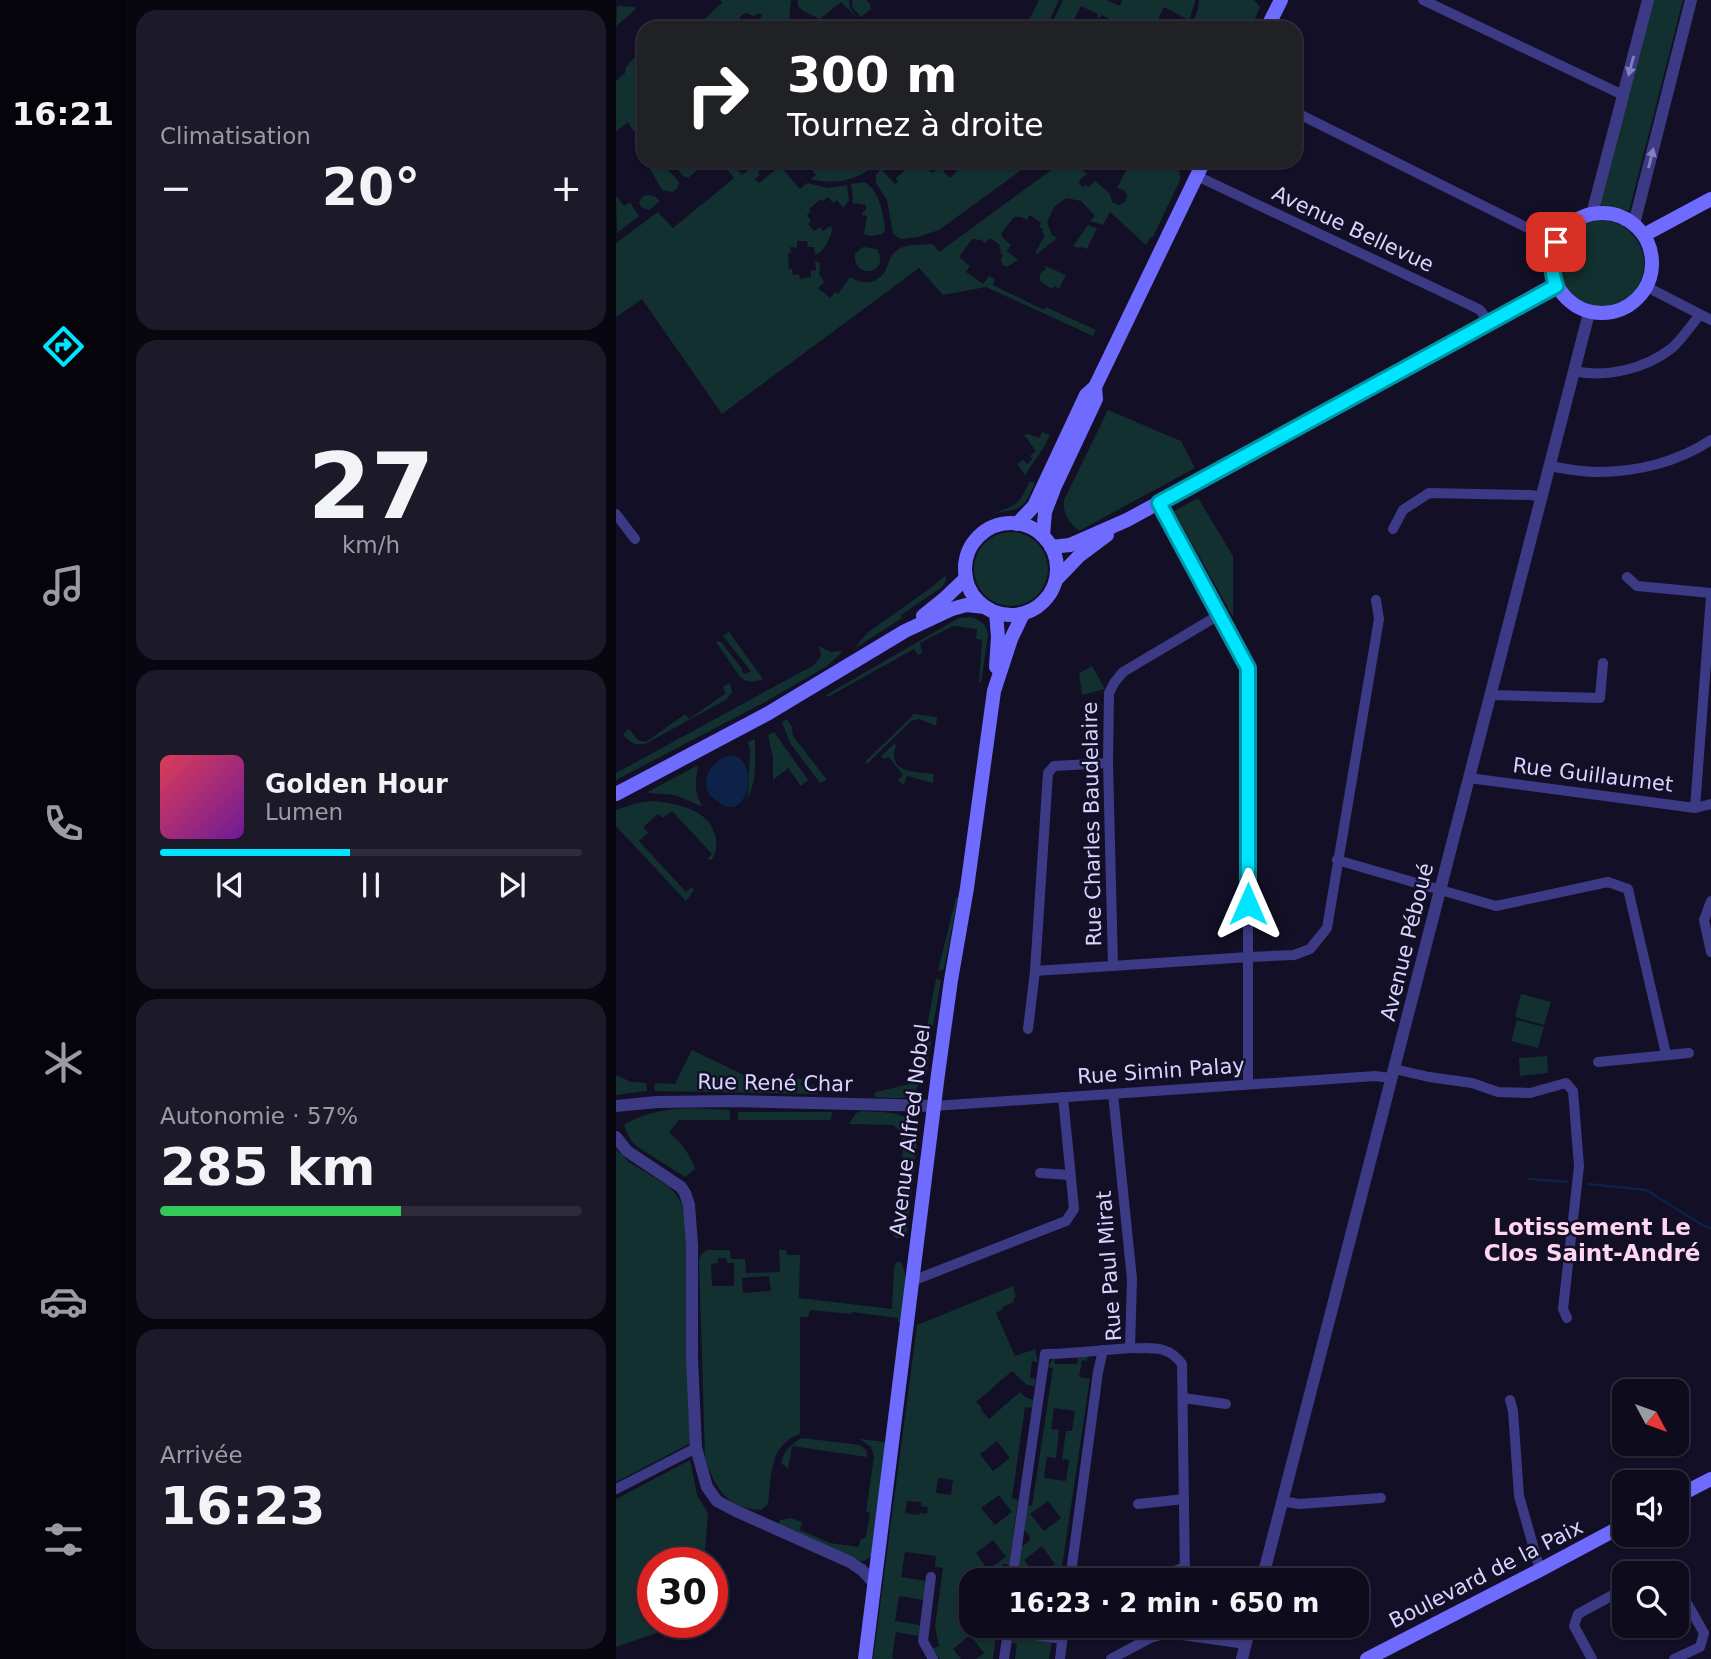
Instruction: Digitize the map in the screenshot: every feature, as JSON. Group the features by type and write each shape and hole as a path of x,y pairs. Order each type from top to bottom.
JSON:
{"main road":[{"path":"1270,21 1280,0"},
{"path":"1017,524 1034,506 1086,395 1095,387 1201,168"},
{"path":"1639,230 1711,199"},
{"path":"1607,213 1617,215 1639,230 1650,248 1653,261 1647,287 1637,301 1622,310 1606,314 1589,313 1564,298 1556,286 1552,257 1556,242 1565,229 1577,219 1607,213"},
{"path":"1047,541 1070,545 1127,520 1556,286"},
{"path":"1047,541 1045,512 1096,400 1095,387"},
{"path":"1056,580 1079,556 1127,520"},
{"path":"616,794 767,714 905,631 952,610 966,605 1009,615 1023,614 1034,609 1051,592 1057,569 1056,558 1047,541 1031,528 1017,524 995,526 984,532 968,552 965,565 970,589 976,599 991,610"},
{"path":"905,631 966,578"},
{"name":"Avenue Alfred Nobel","path":"864,1659 934,1106 995,684 998,637 991,610"},
{"name":"Avenue Alfred Nobel","path":"995,684 1023,614"},
{"path":"1689,1490 1711,1479"},
{"name":"Boulevard de la Paix","path":"1367,1659 1612,1531"}],"street":[{"path":"1423,0 1623,95"},
{"path":"1592,214 1648,0"},
{"path":"1639,230 1691,0"},
{"path":"1302,115 1556,242"},
{"name":"Avenue Bellevue","path":"1197,176 1468,304 1479,310 1489,322"},
{"path":"1647,287 1711,320"},
{"name":"Avenue Péboué","path":"1265,1568 1589,313"},
{"path":"1574,371 1613,373 1642,365 1672,348 1700,315"},
{"path":"1550,466 1596,472 1655,466 1711,440"},
{"path":"1393,529 1403,510 1429,493 1542,497"},
{"path":"1159,503 1248,668 1248,1084"},
{"path":"616,514 635,539"},
{"path":"1627,577 1637,586 1711,594 1696,808"},
{"path":"1035,971 1294,956 1310,949 1318,941 1327,928 1379,618 1376,600"},
{"name":"Rue Charles Baudelaire","path":"1113,966 1109,693 1123,672 1219,615"},
{"path":"1490,695 1600,698 1603,663"},
{"path":"1028,1029 1035,971 1048,773 1054,766 1108,763"},
{"name":"Rue Guillaumet","path":"1469,779 1696,808 1711,804"},
{"path":"1337,860 1496,906 1608,883 1628,889 1666,1054"},
{"path":"1711,901 1704,920 1711,952"},
{"path":"1598,1062 1689,1053"},
{"name":"Rue Simin Palay","path":"934,1106 1392,1074 1472,1083 1497,1092 1530,1093 1566,1083 1573,1091 1579,1166 1563,1309 1567,1318"},
{"name":"Rue Paul Mirat","path":"1113,1094 1132,1279 1130,1348 1167,1350 1182,1364 1185,1567"},
{"path":"912,1281 1066,1221 1074,1209 1063,1097"},
{"name":"Rue René Char","path":"616,1106 657,1102 734,1101 934,1106"},
{"path":"616,1137 627,1151 681,1187 687,1197 692,1245 692,1358 696,1448 707,1487 716,1501 850,1562 873,1582"},
{"path":"1040,1173 1070,1175"},
{"path":"1014,1568 1045,1354 1075,1354 1130,1348"},
{"path":"1072,1568 1103,1350"},
{"path":"1183,1398 1226,1404"},
{"path":"1510,1400 1519,1496 1540,1570"},
{"path":"616,1489 696,1448"},
{"path":"1282,1501 1300,1504 1381,1498"},
{"path":"1138,1504 1184,1499"},
{"path":"931,1577 923,1641 933,1659"},
{"path":"1592,1659 1574,1626 1578,1614 1612,1596"},
{"path":"1674,1659 1700,1647 1704,1633 1689,1607"},
{"path":"1004,1659 1007,1638"},
{"path":"1057,1638 1062,1639 1060,1659"},
{"path":"1111,1659 1150,1638"},
{"path":"1221,1638 1246,1644"},
{"path":"1242,1659 1247,1638"}],"green space":[{"path":"720,0 791,0 789,19 756,21 762,15 759,13 753,16 747,13 739,21 702,21 722,3"},
{"path":"798,0 849,0 850,8 858,18 841,2 820,19 803,11 798,6"},
{"path":"852,0 866,0 871,9 861,17 852,7"},
{"path":"1039,0 1059,0 1049,21 1028,21"},
{"path":"1063,0 1106,0 1120,6 1122,0 1195,0 1189,21 1164,7 1157,21 1114,21 1102,15 1097,17 1098,14 1081,6 1074,20 1076,21 1053,21"},
{"path":"1199,0 1254,0 1260,7 1254,21 1194,21"},
{"path":"1653,0 1683,0 1629,211 1600,205"},
{"path":"617,6 636,9 616,26"},
{"path":"637,54 637,129 634,132 628,122 616,132 616,81 625,73 626,67"},
{"path":"665,168 679,182 678,187 673,192 662,190 650,169"},
{"path":"676,168 700,168 688,178"},
{"path":"726,168 736,168 742,175 751,168 758,168 760,175 755,179 759,183 778,168 782,168 800,189 807,183 828,188 847,185 849,200 843,208 837,200 833,203 828,197 809,209 811,211 807,215 811,221 808,224 814,231 820,227 823,231 830,226 832,228 824,248 815,255 814,247 808,247 807,241 797,241 797,248 790,247 791,253 788,253 789,269 792,269 793,275 799,274 800,279 811,277 811,271 816,270 815,261 820,263 819,274 824,282 818,288 830,298 835,292 838,294 850,277 861,282 876,280 884,273 892,255 903,247 933,244 939,252 1051,170 1050,168 1081,168 1087,174 1079,184 1089,187 1095,181 1110,194 1112,202 1119,205 1126,201 1124,190 1117,188 1127,168 1179,168 1180,180 1153,237 1146,245 1110,212 1103,225 1090,221 1095,216 1081,201 1066,198 1054,207 1047,222 1052,235 1057,238 1037,254 1035,253 1045,235 1039,227 1041,223 1030,215 1027,220 1014,217 1001,234 1011,245 1007,251 1018,260 1007,267 1002,265 1000,245 990,238 985,243 972,239 959,257 970,266 966,272 983,284 989,276 995,279 993,285 1044,310 1046,307 1096,330 1093,336 986,287 943,295 919,268 722,414 642,299 616,317 616,243 658,212 673,228 734,178"},
{"path":"810,168 870,168 845,180 828,182 811,179 816,175"},
{"path":"908,168 928,168 932,173 939,168 946,168 943,171 950,178 957,171 955,168 1024,168 939,230 901,239 893,234 887,200 876,183 876,175 881,169 895,184 898,182 896,178"},
{"path":"865,182 880,202 885,227 882,234 864,234 867,216 862,215 866,205 852,203 851,184"},
{"path":"648,195 660,201 649,210 641,207 639,202 643,196"},
{"path":"616,196 624,206 630,202 639,216 617,233"},
{"path":"1600,220 1625,227 1637,239 1644,264 1637,289 1625,301 1600,308 1575,301 1563,289 1556,264 1563,239 1575,227"},
{"path":"1088,225 1097,228 1087,249 1073,246"},
{"path":"863,247 877,249 880,257 876,269 865,271 856,263 855,254"},
{"path":"1045,266 1066,275 1059,289 1054,286 1052,289 1040,281"},
{"path":"1108,410 1181,441 1195,468 1079,531 1067,517 1064,500"},
{"path":"1042,432 1050,435 1025,475 1017,464 1023,460 1027,464 1036,451 1024,435 1039,438"},
{"path":"1030,481 1035,483 1021,506 995,513 1017,502"},
{"path":"1198,498 1233,556 1233,617 1174,511"},
{"path":"1011,532 1032,538 1042,548 1048,569 1042,590 1032,600 1011,606 990,600 980,590 974,569 980,548 990,538"},
{"path":"946,575 942,587 901,615 902,618 854,649 867,633"},
{"path":"971,617 983,623 988,635 981,683 982,640 976,639 977,629 953,626 920,643 922,653 918,655 914,649 828,697 826,695 959,618"},
{"path":"729,632 763,679 751,681 740,677 716,642 722,643 742,672 746,674 751,671 723,636"},
{"path":"819,646 831,652 842,652 827,666 765,702 616,780 616,773 814,665 821,656"},
{"path":"1092,666 1105,689 1082,695 1079,673"},
{"path":"730,683 732,692 727,699 647,743 633,743 623,734 629,729 638,740 646,742 685,714 689,719 726,693 723,687"},
{"path":"914,714 937,717 936,726 919,719 911,721 867,764 865,762"},
{"path":"787,719 793,736 827,780 820,783 790,743 782,722"},
{"path":"774,732 808,780 801,786 788,768 773,780 773,758 768,735"},
{"path":"754,739 754,780 746,801 750,750 748,742"},
{"path":"894,744 894,757 899,767 934,774 933,783 907,776 904,785 898,780 903,775 889,757 884,759 881,756"},
{"path":"698,765 696,785 701,806 675,795 648,792"},
{"path":"653,801 692,810 708,821 713,829 716,845 711,860 707,859 712,854 672,811 663,818 658,814 643,827 648,833 639,841 686,892 692,887 694,890 686,901 616,826 616,810"},
{"path":"956,897 958,898 944,969 938,971"},
{"path":"936,979 941,980 933,1026 927,1026"},
{"path":"1521,994 1551,1002 1544,1025 1515,1017"},
{"path":"1517,1020 1544,1027 1538,1048 1511,1041"},
{"path":"925,1041 931,1042 926,1076 921,1077 915,1092 904,1098 875,1097 876,1092 910,1084 913,1071 921,1062"},
{"path":"692,1050 750,1078 803,1079 800,1085 818,1086 818,1094 655,1091 655,1083 675,1084"},
{"path":"1547,1056 1548,1073 1520,1076 1519,1058"},
{"path":"616,1075 631,1082 646,1083 647,1091 616,1095"},
{"path":"690,1108 730,1110 730,1120 679,1120 669,1132 685,1149 695,1169 685,1177 639,1148 631,1141 624,1125 656,1112"},
{"path":"738,1112 832,1112 831,1120 738,1120"},
{"path":"887,1112 902,1116 914,1125 918,1132 907,1233 900,1238 893,1236 894,1233 901,1232 903,1133 893,1125 849,1124 856,1113"},
{"path":"616,1149 629,1162 668,1186 680,1201 687,1219 691,1443 616,1482"},
{"path":"707,1250 730,1250 731,1259 745,1259 746,1273 780,1272 779,1250 786,1250 787,1255 800,1255 799,1298 892,1309 896,1263 900,1261 905,1275 901,1322 898,1322 898,1318 852,1312 810,1310 808,1317 800,1317 800,1434 790,1439 777,1454 771,1472 768,1504 761,1510 739,1506 724,1495 713,1479 705,1458 699,1260","holes":["718,1258 726,1258 727,1263 734,1263 734,1286 712,1286 711,1264 718,1263","769,1276 771,1291 743,1293 742,1278"]},
{"path":"1013,1286 1016,1297 1014,1302 996,1313 1015,1356 1035,1349 1038,1362 1032,1361 1030,1378 1036,1379 1034,1386 1027,1385 1012,1371 976,1402 989,1419 1020,1392 1033,1400 1032,1408 1025,1407 1012,1498 1018,1500 1009,1565 991,1568 1006,1557 993,1540 976,1553 987,1568 959,1568 959,1638 966,1638 953,1649 961,1659 940,1659 932,1649 939,1646 935,1627 943,1568 935,1567 936,1556 905,1552 901,1577 926,1581 924,1600 899,1596 895,1621 920,1625 918,1636 896,1632 892,1658 896,1659 873,1659 917,1325","holes":["997,1441 1010,1458 993,1471 980,1454","938,1478 953,1480 951,1495 936,1493","999,1495 1012,1512 995,1525 981,1508","907,1501 921,1502 921,1506 928,1507 927,1514 905,1513"]},
{"path":"1088,1356 1087,1361 1082,1360 1079,1377 1090,1379 1062,1568 1049,1568 1055,1564 1042,1546 1024,1560 1030,1568 1017,1567 1020,1548 1030,1537 1022,1527 1025,1505 1032,1506 1053,1368 1047,1367 1054,1358 1055,1364 1077,1364 1078,1358","holes":["1054,1408 1075,1411 1072,1431 1066,1431 1062,1459 1069,1460 1066,1481 1044,1478 1047,1457 1056,1458 1059,1430 1051,1429","1048,1501 1061,1518 1044,1531 1030,1514"]},
{"path":"802,1438 860,1445 866,1450 867,1457 792,1446 788,1469 781,1463 784,1455 791,1445"},
{"path":"860,1439 886,1442 871,1556 864,1561 779,1524 780,1520 791,1518 802,1522 800,1530 830,1543 859,1547 860,1540 866,1537 870,1513 866,1512 874,1457 871,1447"},
{"path":"690,1460 697,1495 708,1513 705,1547 637,1547 637,1638 642,1638 616,1647 616,1499"},
{"path":"972,1638 996,1638 993,1659 976,1659 984,1653"},
{"path":"1014,1638 1052,1641 1049,1659 1015,1659 1017,1644 1010,1642"}],"water":[{"path":"733,755 742,761 747,769 748,780 743,800 736,806 728,807 710,795 706,783 716,762"}],"waterway":[{"path":"1529,1179 1567,1182"},
{"path":"1588,1184 1646,1190 1711,1228"}],"district":[{"name":"Lotissement Le Clos Saint-André","path":"1592,1240"}],"route":[{"path":"1248,904 1248,668 1159,503 1556,286 1552,272 1556,242"}]}
